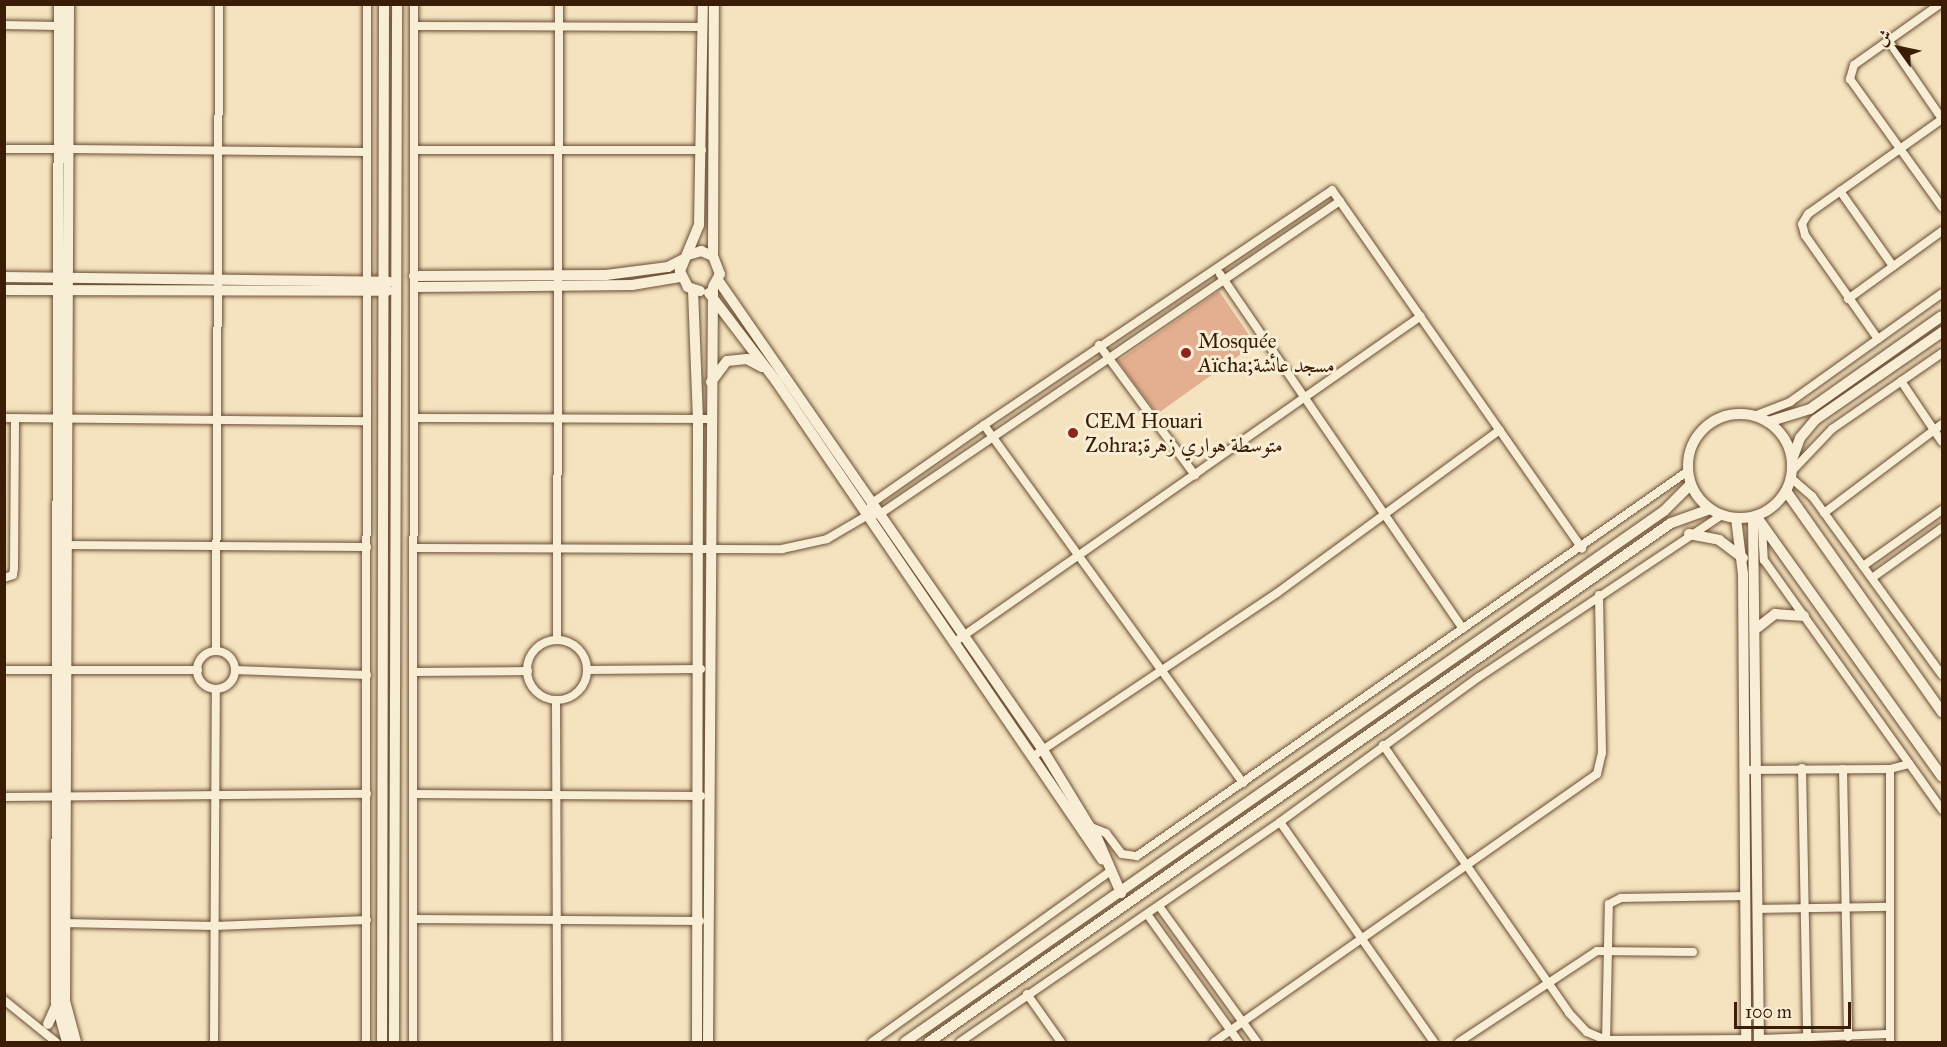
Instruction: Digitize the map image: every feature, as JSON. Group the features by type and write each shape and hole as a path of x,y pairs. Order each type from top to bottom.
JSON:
{"street":[{"path":"58,4 55,149 63,277 69,290 63,418 62,545 62,922 63,1020 67,1042"},
{"path":"63,418 57,291 63,277 69,149 69,4"},
{"path":"216,651 219,4"},
{"path":"366,1042 367,4"},
{"path":"382,1042 384,4"},
{"path":"394,1042 397,4"},
{"path":"413,1042 414,4"},
{"path":"557,640 559,4"},
{"path":"681,277 686,257 698,236 702,150 703,4"},
{"path":"704,419 709,388 712,288 720,267 713,256 714,4"},
{"path":"1940,4 1854,65 1850,79 1942,207"},
{"path":"414,26 559,24 703,27"},
{"path":"4,25 58,26"},
{"path":"1878,339 1848,299 1802,228 1805,217 1942,119 1888,40"},
{"path":"4,149 55,149"},
{"path":"69,149 367,152"},
{"path":"414,150 702,150"},
{"path":"868,515 872,503 1100,345 1332,190 1582,548"},
{"path":"1840,191 1893,266"},
{"path":"414,548 806,546 850,529 868,515 880,514 993,438 1222,277 1340,201"},
{"path":"1848,299 1942,231"},
{"path":"559,282 649,271 701,251 713,256"},
{"path":"1215,268 1302,400 1463,629"},
{"path":"4,277 217,276 384,279 396,287"},
{"path":"415,282 559,282 632,285 681,277"},
{"path":"681,277 693,290 704,419 702,921 697,1042"},
{"path":"4,290 383,293 396,287"},
{"path":"693,290 712,288"},
{"path":"712,288 868,515 960,638"},
{"path":"712,288 880,514 960,638 1091,827 1121,893"},
{"path":"1942,293 1790,402 1754,416 1726,416 1707,427 1694,443 1688,471 1691,484 1710,509 1736,518 1754,517 1786,491 1800,438 1815,420 1942,332"},
{"path":"960,638 1421,316"},
{"path":"1768,422 1810,409 1942,316"},
{"path":"1100,345 1195,475"},
{"path":"1792,470 1824,435 1942,353"},
{"path":"709,388 719,368 736,359 756,362 776,381"},
{"path":"1901,381 1942,442"},
{"path":"1754,416 1768,422 1784,438 1792,470 1942,675"},
{"path":"4,418 216,418 367,422"},
{"path":"4,579 13,575 14,568 15,418"},
{"path":"414,418 704,419"},
{"path":"1824,513 1942,424"},
{"path":"984,425 1243,783"},
{"path":"1039,753 1384,516 1500,430"},
{"path":"1091,827 1106,833 1122,854 1137,856 1582,548 1688,471"},
{"path":"905,1042 1664,511 1691,484"},
{"path":"1786,491 1942,712"},
{"path":"928,1042 1671,523 1710,509"},
{"path":"1863,566 1942,510"},
{"path":"960,1042 1280,822 1383,745 1599,595 1689,534 1722,515"},
{"path":"1754,517 1942,777"},
{"path":"1754,517 1759,768 1760,1041 1848,1037 1890,1038 1890,769"},
{"path":"1383,745 1547,982 1581,1027 1606,1041 1746,1041 1743,558 1736,518"},
{"path":"1762,526 1764,560 1942,810"},
{"path":"1872,578 1942,528"},
{"path":"1689,534 1719,540 1743,558"},
{"path":"62,545 216,548 367,547"},
{"path":"1214,1042 1599,771 1599,595"},
{"path":"1757,628 1775,614 1804,616"},
{"path":"557,640 575,646 587,670 581,688 556,700 537,693 528,671 538,647 557,640"},
{"path":"216,651 227,655 235,670 227,686 216,689 204,684 198,670 204,656 216,651"},
{"path":"4,670 63,668 198,670"},
{"path":"587,670 703,668"},
{"path":"235,670 367,675"},
{"path":"413,672 528,671"},
{"path":"214,1042 216,689"},
{"path":"556,700 557,1042"},
{"path":"1039,753 1111,872"},
{"path":"1744,770 1759,768 1890,769 1909,764"},
{"path":"1802,768 1807,1039"},
{"path":"1843,769 1842,908 1848,1037"},
{"path":"4,797 367,794"},
{"path":"413,794 703,796"},
{"path":"1280,822 1434,1042"},
{"path":"872,1042 1111,872"},
{"path":"1606,1041 1606,908 1617,898 1746,896"},
{"path":"1159,906 1257,1042"},
{"path":"1758,909 1890,907"},
{"path":"1147,914 1239,1042"},
{"path":"413,919 702,921"},
{"path":"62,922 215,926 367,920"},
{"path":"702,921 708,1042"},
{"path":"48,1024 56,1002 62,922"},
{"path":"1460,1042 1593,953 1693,952"},
{"path":"1028,994 1061,1042"},
{"path":"4,1000 56,1042"},
{"path":"56,1002 76,1042"},
{"path":"34,1026 63,1020"}],"building":[{"name":"Mosquée Aïcha;مسجد عائشة","path":"1219,291 1255,344 1157,414 1118,361"}],"place":[{"name":"Mosquée Aïcha;مسجد عائشة","path":"1186,353"},
{"name":"CEM Houari Zohra;متوسطة هواري زهرة","path":"1073,433"}]}
